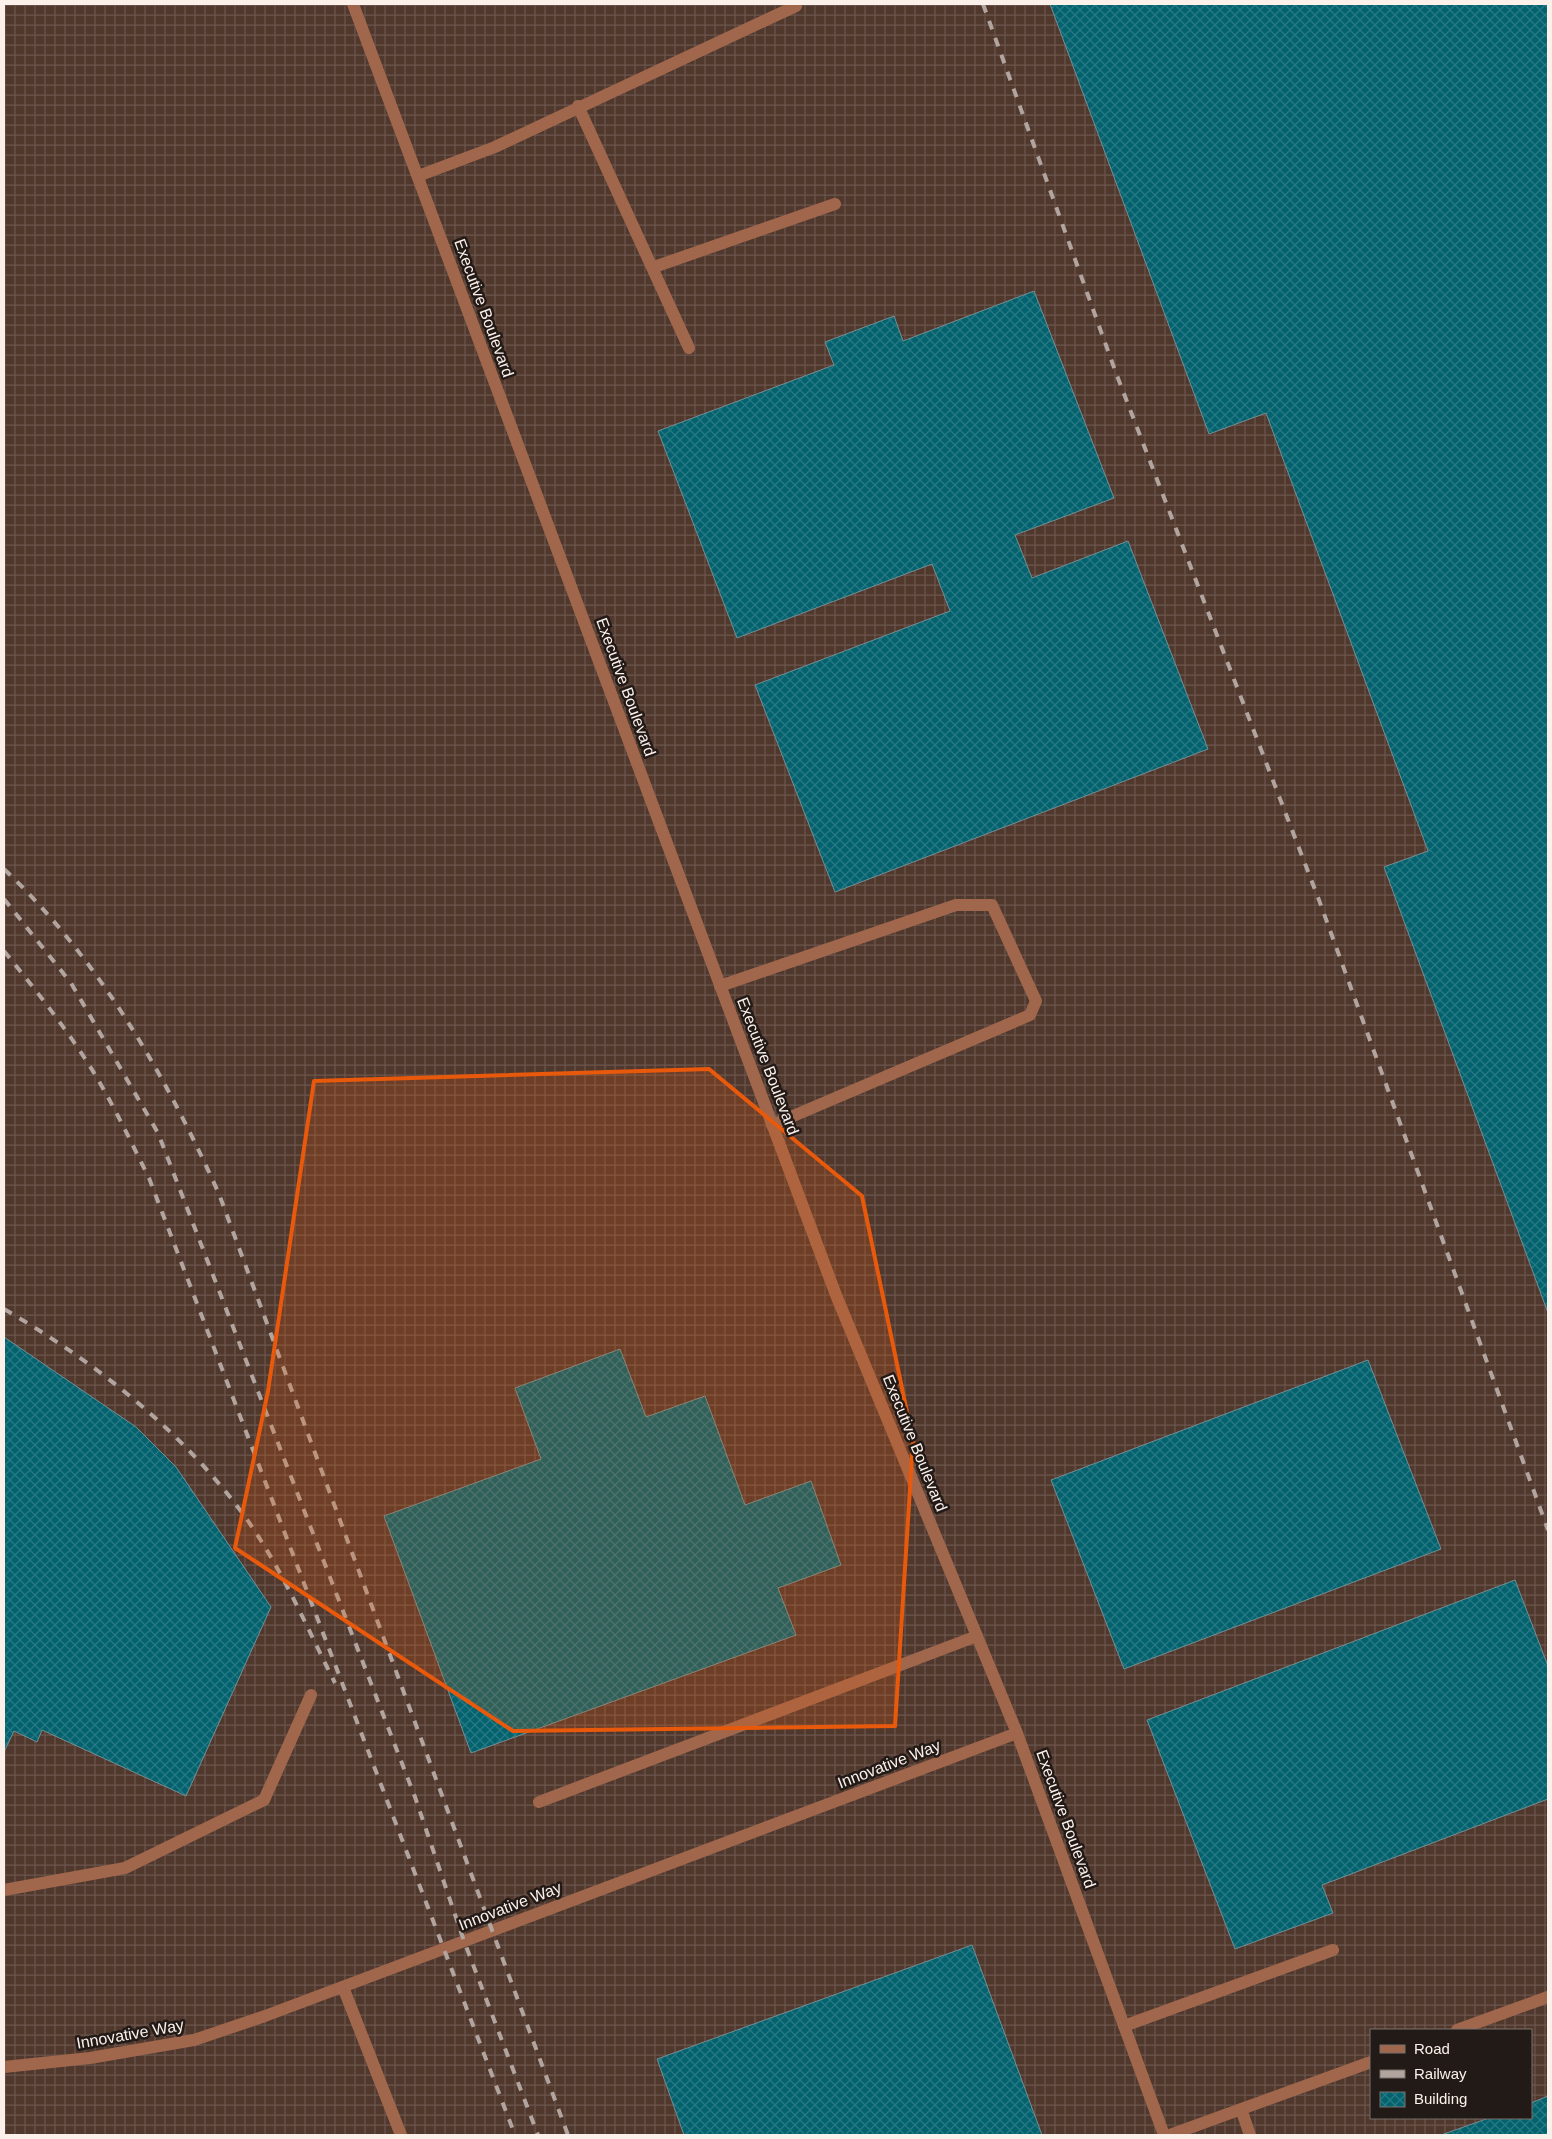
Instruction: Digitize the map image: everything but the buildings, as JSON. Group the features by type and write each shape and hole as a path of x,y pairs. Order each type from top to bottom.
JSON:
{"street":[{"name":"Executive Boulevard","path":"353,4 836,1295 1017,1733 1164,2135"},
{"path":"418,176 496,147 578,106 796,6"},
{"path":"578,106 654,267 689,348"},
{"path":"654,267 836,204"},
{"path":"720,986 956,905 992,905 1036,1001 1030,1015 772,1125"},
{"path":"539,1802 977,1636"},
{"path":"4,1890 124,1868 264,1800 311,1695"},
{"name":"Innovative Way","path":"4,2067 90,2058 194,2040 343,1987 1017,1733"},
{"path":"1124,2026 1333,1950"},
{"path":"343,1987 401,2135"},
{"path":"1460,2029 1548,1997"},
{"path":"1170,2135 1370,2062"},
{"path":"1240,2109 1250,2135"}],"highlighted area":[{"path":"709,1069 862,1196 913,1441 895,1726 513,1731 235,1548 268,1391 314,1081"}],"shaded area":[{"path":"4,4 1548,4 1548,2135 4,2135"}],"railway":[{"path":"983,4 1116,373 1319,900 1548,1530"},
{"path":"4,869 38,904 100,980 153,1063 219,1194 568,2135"},
{"path":"4,899 71,983 158,1133 415,1797 464,1941 538,2135"},
{"path":"4,951 54,1014 91,1069 149,1178 515,2135"},
{"path":"4,1309 71,1351 134,1400 164,1426 218,1483 243,1514 269,1554 335,1683"}]}
